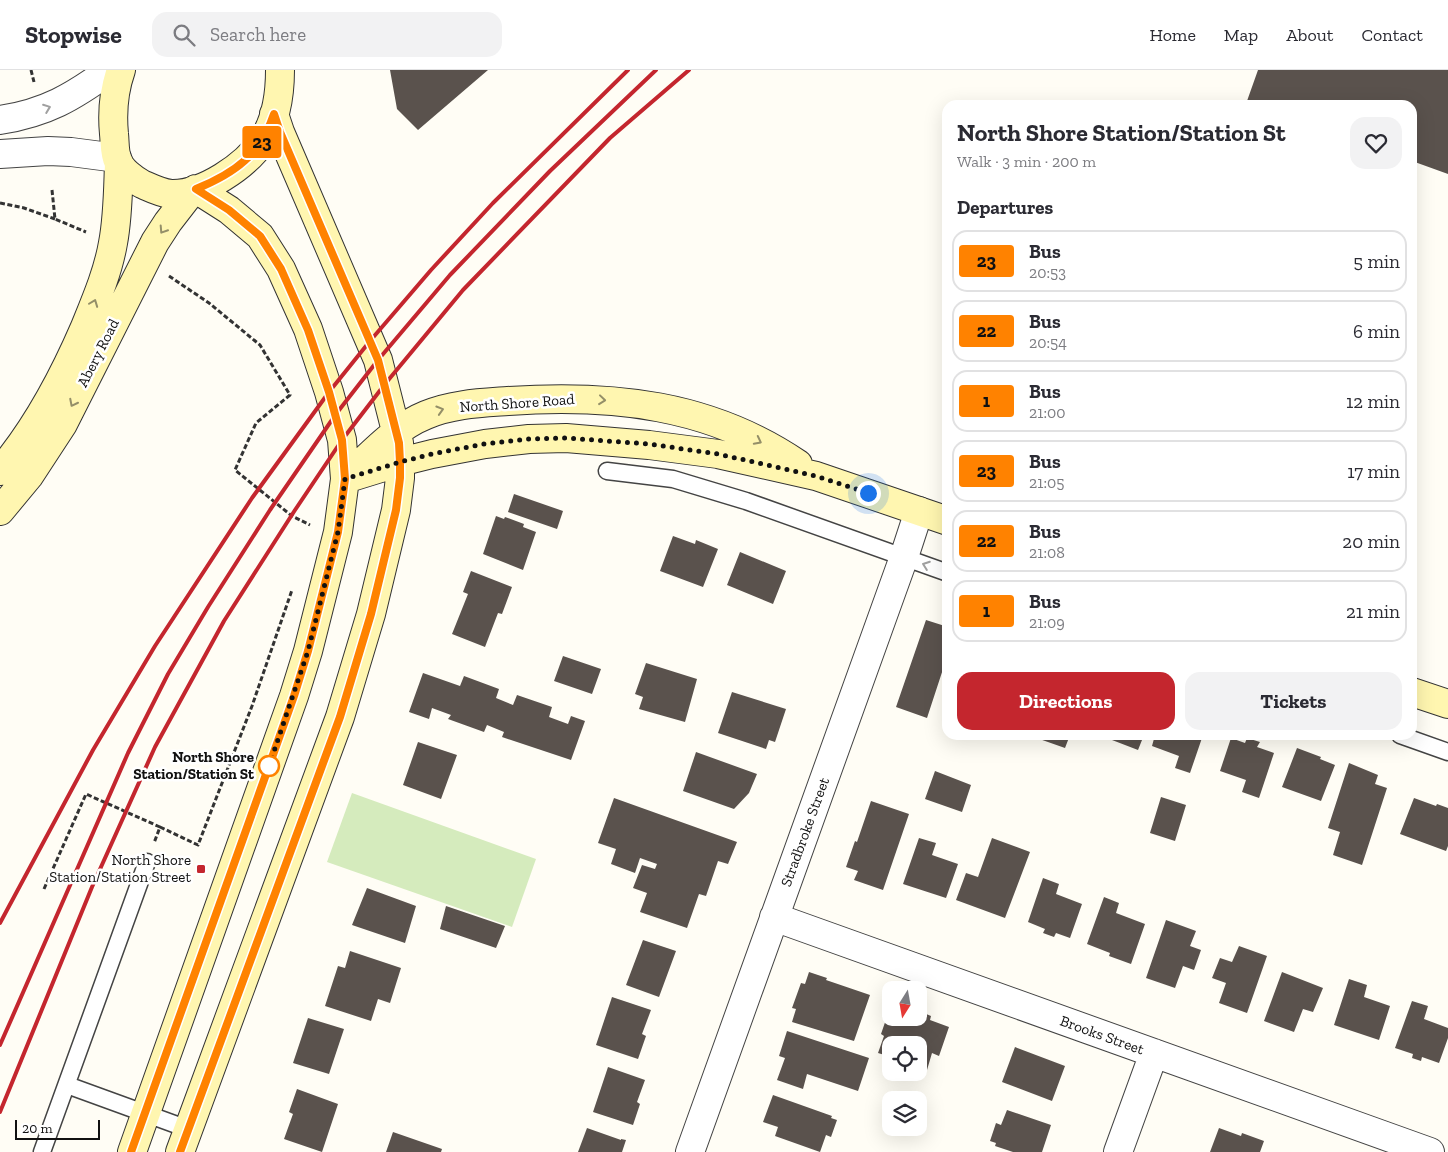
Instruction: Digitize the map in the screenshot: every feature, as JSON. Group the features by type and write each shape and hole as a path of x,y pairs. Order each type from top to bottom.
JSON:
{"main road":[{"name":"Abery Road","path":"0,471 13,456 37,421 54,392 100,290 112,245 117,210 118,161 114,111 116,86 121,70"},
{"path":"118,161 133,179 169,194 194,190 218,180 231,172 254,152 269,130 280,87 280,70"},
{"path":"184,1140 340,717 371,614 396,510 400,462 397,432 378,360 274,114"},
{"name":"Abery Road","path":"0,512 29,476 63,424 155,242 168,222 194,190"},
{"path":"132,1152 294,696 308,651 338,532 345,479 342,440 336,414 308,330 281,269 260,236 229,210 194,190"},
{"name":"North Shore Road","path":"345,479 397,432 426,415 446,408 480,403 548,398 597,399 662,407 698,416 732,428 782,453 816,476"},
{"name":"North Shore Road","path":"345,479 400,462 484,444 529,439 566,438 649,444 718,454 816,476 942,518"},
{"path":"1417,694 1448,704"}],"street":[{"path":"0,120 41,110 61,102 78,93 110,70"},
{"path":"0,154 48,151 71,152 118,161"},
{"name":"Stradbroke Street","path":"690,1152 920,511"},
{"name":"Brooks Street","path":"774,917 1430,1152"},
{"path":"1118,1152 1154,1053"}],"lane":[{"path":"607,471 673,479 746,501 942,571"},
{"path":"1414,740 1448,752"},
{"path":"42,1152 147,862"},
{"path":"67,1086 146,1114 184,1140"}],"path":[{"path":"52,190 56,219"},
{"path":"0,203 24,208 56,219 87,233"},
{"path":"164,273 209,303 260,345 276,369 290,395 256,423 235,470 292,516 314,527"},
{"path":"44,889 86,794 198,845 252,706 294,583"},
{"path":"147,862 160,827"}],"green space":[{"path":"352,793 536,859 512,927 327,862"}],"building":[{"path":"390,70 488,70 418,130 397,109"},
{"path":"1258,70 1448,70 1448,174 1417,163 1417,100 1247,100"},
{"path":"514,494 563,511 557,529 508,512"},
{"path":"496,516 504,519 505,517 524,524 523,527 536,532 523,570 483,554"},
{"path":"673,536 695,544 696,540 718,549 703,587 660,571"},
{"path":"740,552 786,571 773,604 727,585"},
{"path":"471,571 512,587 502,614 498,613 485,647 452,634 468,594 463,592"},
{"path":"926,620 942,625 942,672 927,718 896,707"},
{"path":"563,656 601,669 592,694 554,681"},
{"path":"646,663 697,679 685,722 639,709 643,697 635,694"},
{"path":"423,673 460,686 464,676 499,689 496,698 513,705 517,695 552,707 549,717 568,724 571,716 585,721 571,760 502,737 504,732 487,725 484,732 448,719 451,715 432,708 429,719 409,712"},
{"path":"732,692 786,709 775,742 769,740 766,749 718,733"},
{"path":"1042,740 1068,740 1065,748"},
{"path":"1112,740 1142,740 1138,750"},
{"path":"1154,740 1201,740 1190,773 1175,768 1179,756 1152,746"},
{"path":"1230,740 1245,743 1246,740 1254,740 1260,742 1257,747 1274,753 1259,798 1242,792 1246,780 1220,771"},
{"path":"418,742 457,755 441,799 403,785"},
{"path":"1297,748 1321,757 1320,759 1335,765 1321,801 1282,787"},
{"path":"696,752 757,774 749,793 734,809 683,791"},
{"path":"1349,763 1378,775 1375,784 1387,788 1362,865 1333,855 1340,832 1328,828"},
{"path":"935,771 971,785 962,812 925,799"},
{"path":"1161,797 1186,805 1175,841 1150,833"},
{"path":"614,798 737,842 728,864 718,861 706,896 699,894 687,928 640,912 647,893 633,888 642,865 655,869 657,864 640,858 635,873 611,864 616,849 598,843"},
{"path":"1414,798 1448,808 1448,846 1446,851 1400,834"},
{"path":"871,801 909,814 883,890 854,880 858,871 846,867"},
{"path":"919,838 936,843 932,855 958,864 946,898 903,884"},
{"path":"992,838 1030,852 1005,918 956,900 966,873 978,877"},
{"path":"1043,878 1059,884 1056,894 1082,904 1070,938 1056,933 1054,937 1043,933 1045,929 1028,922"},
{"path":"367,888 416,906 405,943 352,925"},
{"path":"1104,897 1119,903 1116,913 1145,924 1131,964 1109,956 1110,953 1087,944"},
{"path":"446,906 505,926 496,948 440,929"},
{"path":"1166,920 1196,931 1190,946 1201,950 1194,970 1183,966 1175,988 1146,978"},
{"path":"643,940 676,951 659,997 626,985"},
{"path":"1239,946 1267,956 1247,1013 1219,1003 1226,983 1212,978 1220,958 1232,962"},
{"path":"350,951 401,968 390,1003 378,999 371,1021 325,1006 338,966 345,968"},
{"path":"809,972 870,995 854,1041 792,1022 796,1009 792,1008 801,983 805,984"},
{"path":"1282,972 1323,988 1313,1012 1303,1009 1294,1032 1264,1021"},
{"path":"1349,979 1367,985 1364,997 1390,1006 1379,1040 1334,1025"},
{"path":"612,997 651,1010 642,1034 646,1036 638,1059 596,1045"},
{"path":"1412,1001 1428,1006 1424,1019 1448,1028 1448,1038 1439,1063 1422,1057 1421,1061 1412,1058 1413,1054 1395,1048"},
{"path":"928,1015 931,1016 930,1020 949,1027 939,1056 932,1053 927,1070 927,1036 884,1036 881,1034 884,1026 928,1026"},
{"path":"308,1018 344,1029 329,1074 293,1063"},
{"path":"787,1031 869,1058 858,1091 807,1074 803,1089 777,1080 785,1058 779,1056"},
{"path":"882,1042 882,1054 878,1053"},
{"path":"1015,1047 1065,1066 1052,1101 1002,1082"},
{"path":"608,1067 645,1080 637,1102 640,1104 633,1125 593,1112"},
{"path":"297,1089 338,1104 322,1152 284,1139 293,1114 289,1112"},
{"path":"773,1095 832,1116 831,1118 837,1120 831,1137 826,1135 820,1152 775,1136 778,1127 763,1122"},
{"path":"1007,1110 1051,1125 1042,1152 1013,1152 995,1146 996,1143 990,1141 996,1123 1001,1125"},
{"path":"587,1128 626,1140 622,1152 578,1152"},
{"path":"1219,1128 1241,1136 1242,1133 1264,1141 1260,1152 1210,1152"},
{"path":"393,1132 442,1149 441,1152 386,1152"}],"railway":[{"path":"0,923 93,750 155,646 252,498 329,392 431,270 493,203 628,70"},
{"path":"0,1045 128,753 168,674 270,510 336,414 378,360 450,275 550,171 656,70"},
{"path":"0,1112 92,887 155,747 224,621 295,510 342,440 385,384 463,290 610,138 689,70"}],"bus line":[{"name":"23","path":"131,1152 294,696 308,651 338,532 345,479 345,460 336,414 308,330 281,269 260,236 229,210 196,189 218,180 231,172 254,152 269,130 274,114 378,360 397,432 400,478 396,510 371,614 340,717 180,1152"}],"place":[{"name":"North Shore Station/Station St","path":"269,766"},
{"name":"North Shore Station/Station Street","path":"201,869"}],"route":[{"path":"269,766 308,651 338,532 345,479 400,462 484,444 529,439 566,438 649,444 718,454 816,476 868,493"}]}
